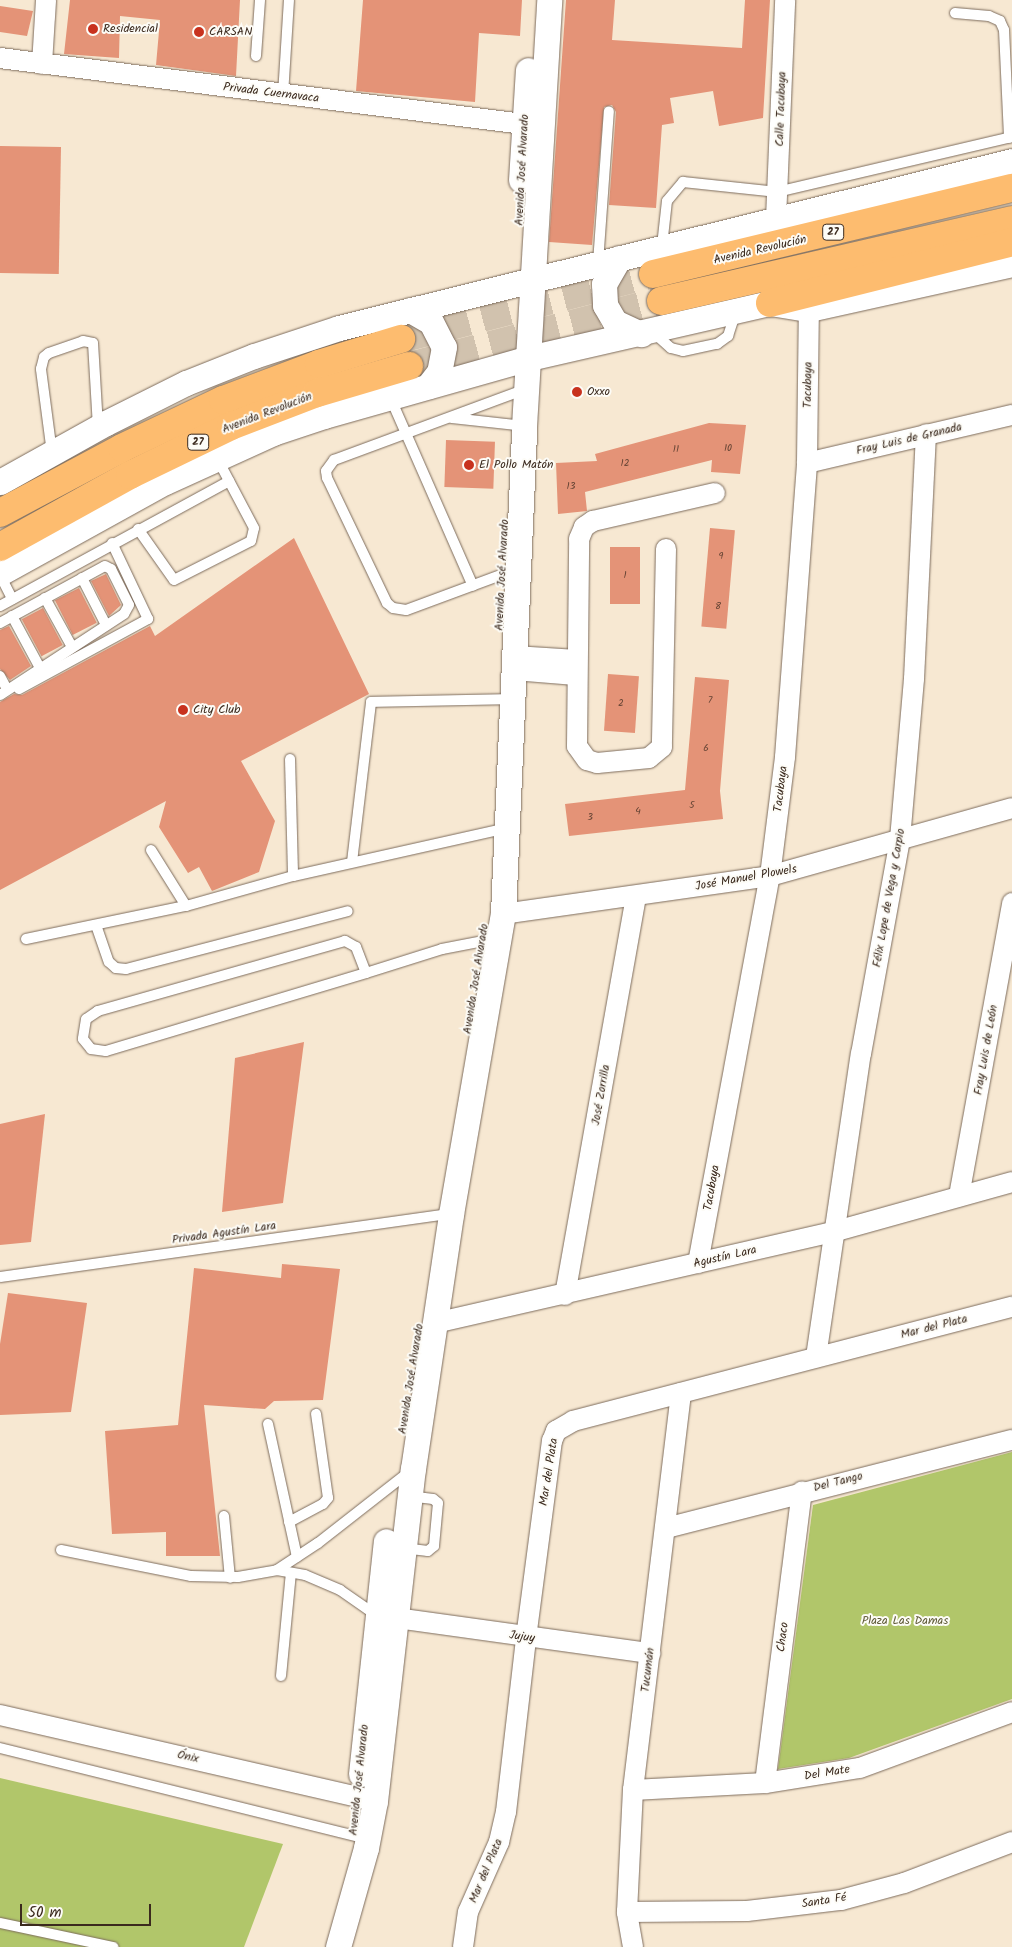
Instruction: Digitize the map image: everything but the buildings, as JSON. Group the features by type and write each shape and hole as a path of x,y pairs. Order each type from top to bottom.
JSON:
{"main road":[{"name":"Avenida Revolución","path":"653,274 1012,188"},
{"name":"27","path":"661,301 1012,220"},
{"path":"770,303 1012,242"},
{"name":"27","path":"0,513 122,448 223,400 319,364 401,339"},
{"name":"Avenida Revolución","path":"0,547 130,475 230,426 317,393 409,366"}],"street":[{"path":"42,64 46,0"},
{"name":"Avenida José Alvarado","path":"325,1947 360,1838 386,1616 428,1322 444,1215 491,939 499,830 518,392 533,125 532,0"},
{"name":"Avenida José Alvarado","path":"533,125 549,0"},
{"name":"Calle Tacubaya","path":"776,219 785,0"},
{"name":"Privada Cuernavaca","path":"0,58 282,95 533,125"},
{"path":"0,482 98,427 186,383 254,356 339,328 776,219 1011,145"},
{"path":"609,261 604,284 605,305 614,322 646,333"},
{"path":"0,574 165,482 217,458 273,433 390,397 521,361 770,303 809,309 1012,264"},
{"name":"Tacubaya","path":"698,1263 770,876 788,732 807,463 809,309"},
{"path":"410,310 431,322 444,347 443,364 428,386"},
{"name":"Fray Luis de Granada","path":"807,463 1012,415"},
{"name":"Félix Lope de Vega y Carpio","path":"816,1357 860,1054 900,839 916,650 926,434"},
{"path":"666,549 664,738 657,754 649,758 596,762 580,754 577,746 576,550 584,527 593,522 714,493"},
{"name":"Avenida José Alvarado","path":"504,699 514,663 510,572"},
{"path":"514,663 576,668"},
{"name":"José Manuel Plowels","path":"503,914 770,876 1012,808"},
{"name":"Avenida José Alvarado","path":"491,939 503,914 499,830"},
{"name":"José Zorrilla","path":"565,1295 636,896"},
{"name":"Fray Luis de León","path":"959,1196 1012,903"},
{"name":"Agustín Lara","path":"428,1322 565,1295 833,1232 1012,1182"},
{"name":"Mar del Plata","path":"463,1947 468,1912 500,1842 506,1812 526,1638 552,1441 556,1431 573,1420 1012,1307"},
{"name":"Tucumán","path":"633,1947 627,1912 634,1790 681,1393"},
{"name":"Del Tango","path":"666,1528 802,1491 1012,1440"},
{"name":"Avenida José Alvarado","path":"386,1616 402,1548 406,1482"},
{"name":"Chaco","path":"765,1783 802,1491"},
{"name":"Jujuy","path":"386,1616 526,1638 650,1653"},
{"name":"Del Mate","path":"634,1790 765,1783 860,1768 1012,1712"},
{"name":"Ónix","path":"0,1716 366,1799"},
{"path":"338,1947 360,1838"},
{"name":"Santa Fé","path":"627,1912 746,1911 841,1900 904,1882 1012,1842"}],"lane":[{"path":"256,56 260,0"},
{"path":"282,95 289,0"},
{"path":"662,247 667,201 683,182 777,192 1011,145 1004,30 1000,20 989,16 955,13"},
{"path":"609,111 609,261"},
{"path":"52,453 41,369 44,357 49,353 83,341 93,343 98,427"},
{"path":"510,572 406,610 393,608 388,603 327,478 326,471 334,460 518,392"},
{"path":"390,397 472,586"},
{"path":"448,417 517,425"},
{"path":"138,529 174,580 251,541 254,532 217,458"},
{"path":"0,606 112,543 229,481"},
{"path":"2,694 147,621 148,614 112,543"},
{"path":"0,623 82,578 108,567 128,600 128,611 2,694"},
{"path":"0,574 12,599"},
{"path":"82,578 106,625"},
{"path":"46,598 72,647"},
{"path":"12,616 40,668"},
{"path":"0,676 2,694"},
{"path":"352,862 371,702 504,699"},
{"path":"290,759 293,876"},
{"path":"26,939 186,906 293,876 499,830"},
{"path":"151,850 186,906"},
{"path":"96,925 109,962 116,968 126,969 348,910"},
{"path":"366,972 356,947 345,941 98,1011 86,1019 83,1039 91,1049 106,1051 366,972 491,939"},
{"name":"Privada Agustín Lara","path":"0,1277 444,1215"},
{"path":"289,1522 323,1504 328,1498 316,1414"},
{"path":"268,1424 296,1557"},
{"path":"276,1570 406,1482"},
{"path":"224,1516 230,1578"},
{"path":"61,1550 191,1576 230,1578 276,1570 291,1572 321,1580 386,1616"},
{"path":"280,1676 291,1572"},
{"path":"0,1748 360,1838"},
{"path":"0,1923 112,1947"}],"green space":[{"name":"Plaza Las Damas","path":"1012,1452 1012,1699 849,1758 778,1769 813,1505"},
{"path":"0,1778 283,1844 244,1947 0,1947"}],"tunnel":[{"path":"401,339 653,274"},
{"path":"409,366 661,301"}],"place":[{"name":"Residencial","path":"93,29"},
{"name":"CARSAN","path":"199,32"},
{"name":"Oxxo","path":"577,392"},
{"name":"El Pollo Matón","path":"469,465"},
{"name":"City Club","path":"183,710"}]}
